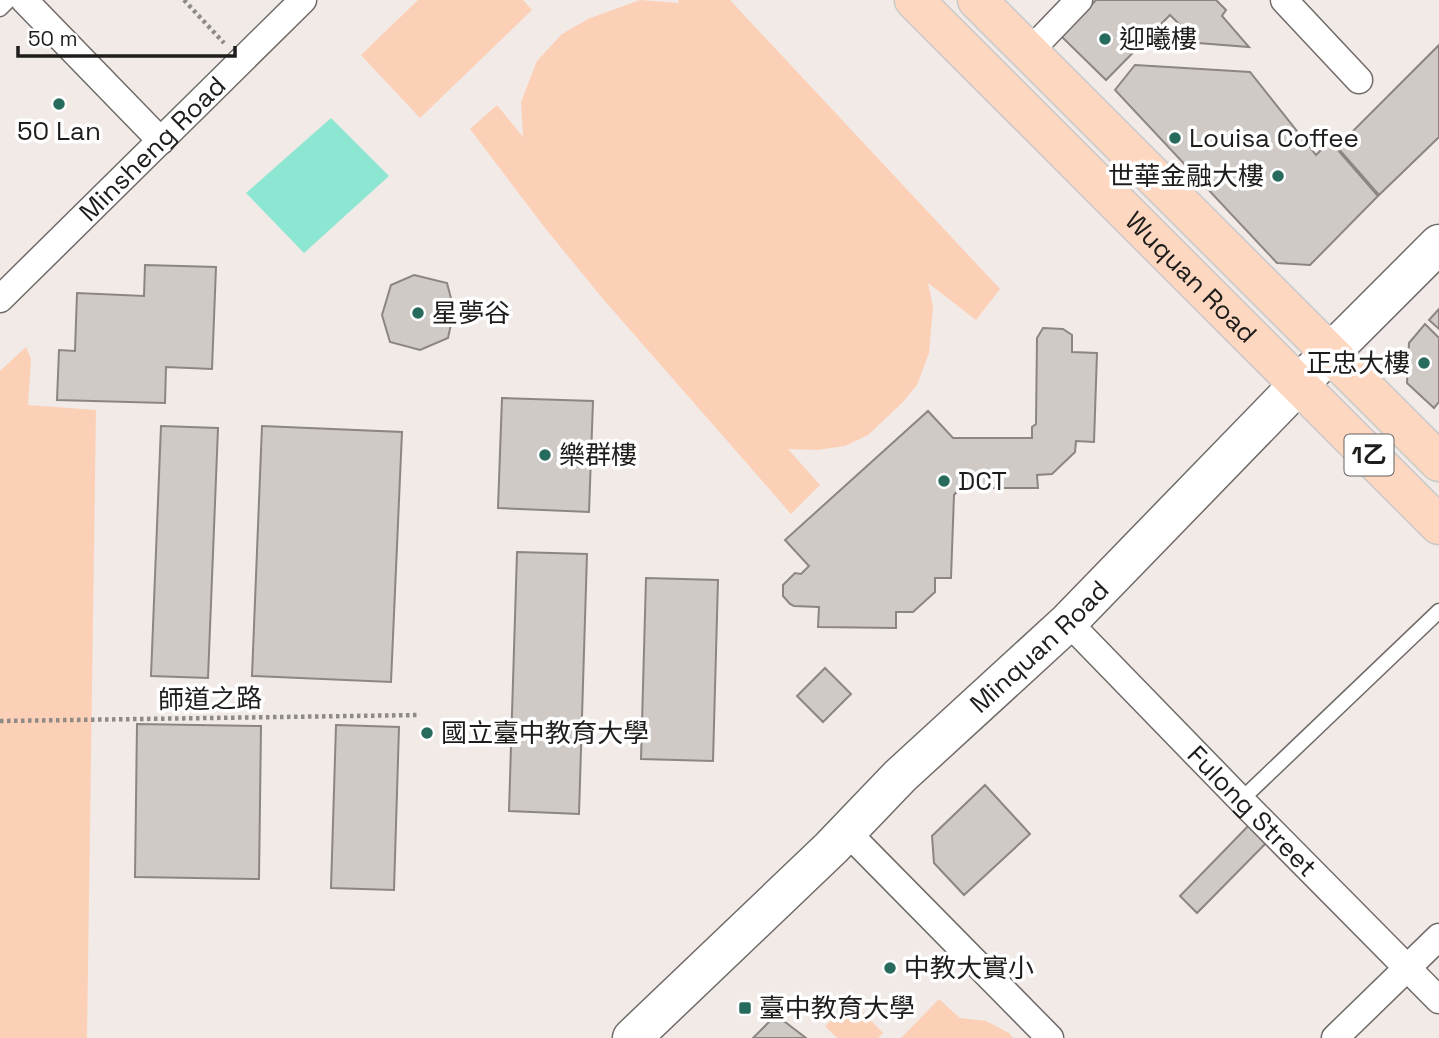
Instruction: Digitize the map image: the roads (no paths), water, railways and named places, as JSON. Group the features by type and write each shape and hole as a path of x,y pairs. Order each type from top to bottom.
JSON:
{"main road":[{"name":"Wuquan Road","path":"914,0 1439,525"},
{"name":"Wuquan Road","path":"977,0 1439,462"},
{"name":"Minquan Road","path":"632,1038 847,832 900,776 1068,622 1439,244"}],"street":[{"path":"24,0 161,141"},
{"name":"Minsheng Road","path":"0,299 303,0"},
{"path":"1029,52 1080,0"},
{"path":"1284,0 1359,79"},
{"name":"Fulong Street","path":"1068,622 1439,1000"},
{"path":"847,832 1050,1038"},
{"path":"1335,1038 1439,937"}],"lane":[{"path":"0,9 9,0"},
{"path":"1241,800 1439,611"}],"place":[{"name":"迎曦樓","path":"1105,39"},
{"name":"50 Lan","path":"59,104"},
{"name":"Louisa Coffee","path":"1175,138"},
{"name":"世華金融大樓","path":"1278,176"},
{"name":"星夢谷","path":"418,313"},
{"name":"正忠大樓","path":"1424,363"},
{"name":"樂群樓","path":"545,455"},
{"name":"DCT","path":"944,481"},
{"name":"國立臺中教育大學","path":"427,733"},
{"name":"中教大實小","path":"890,968"},
{"name":"臺中教育大學","path":"745,1008"}]}
